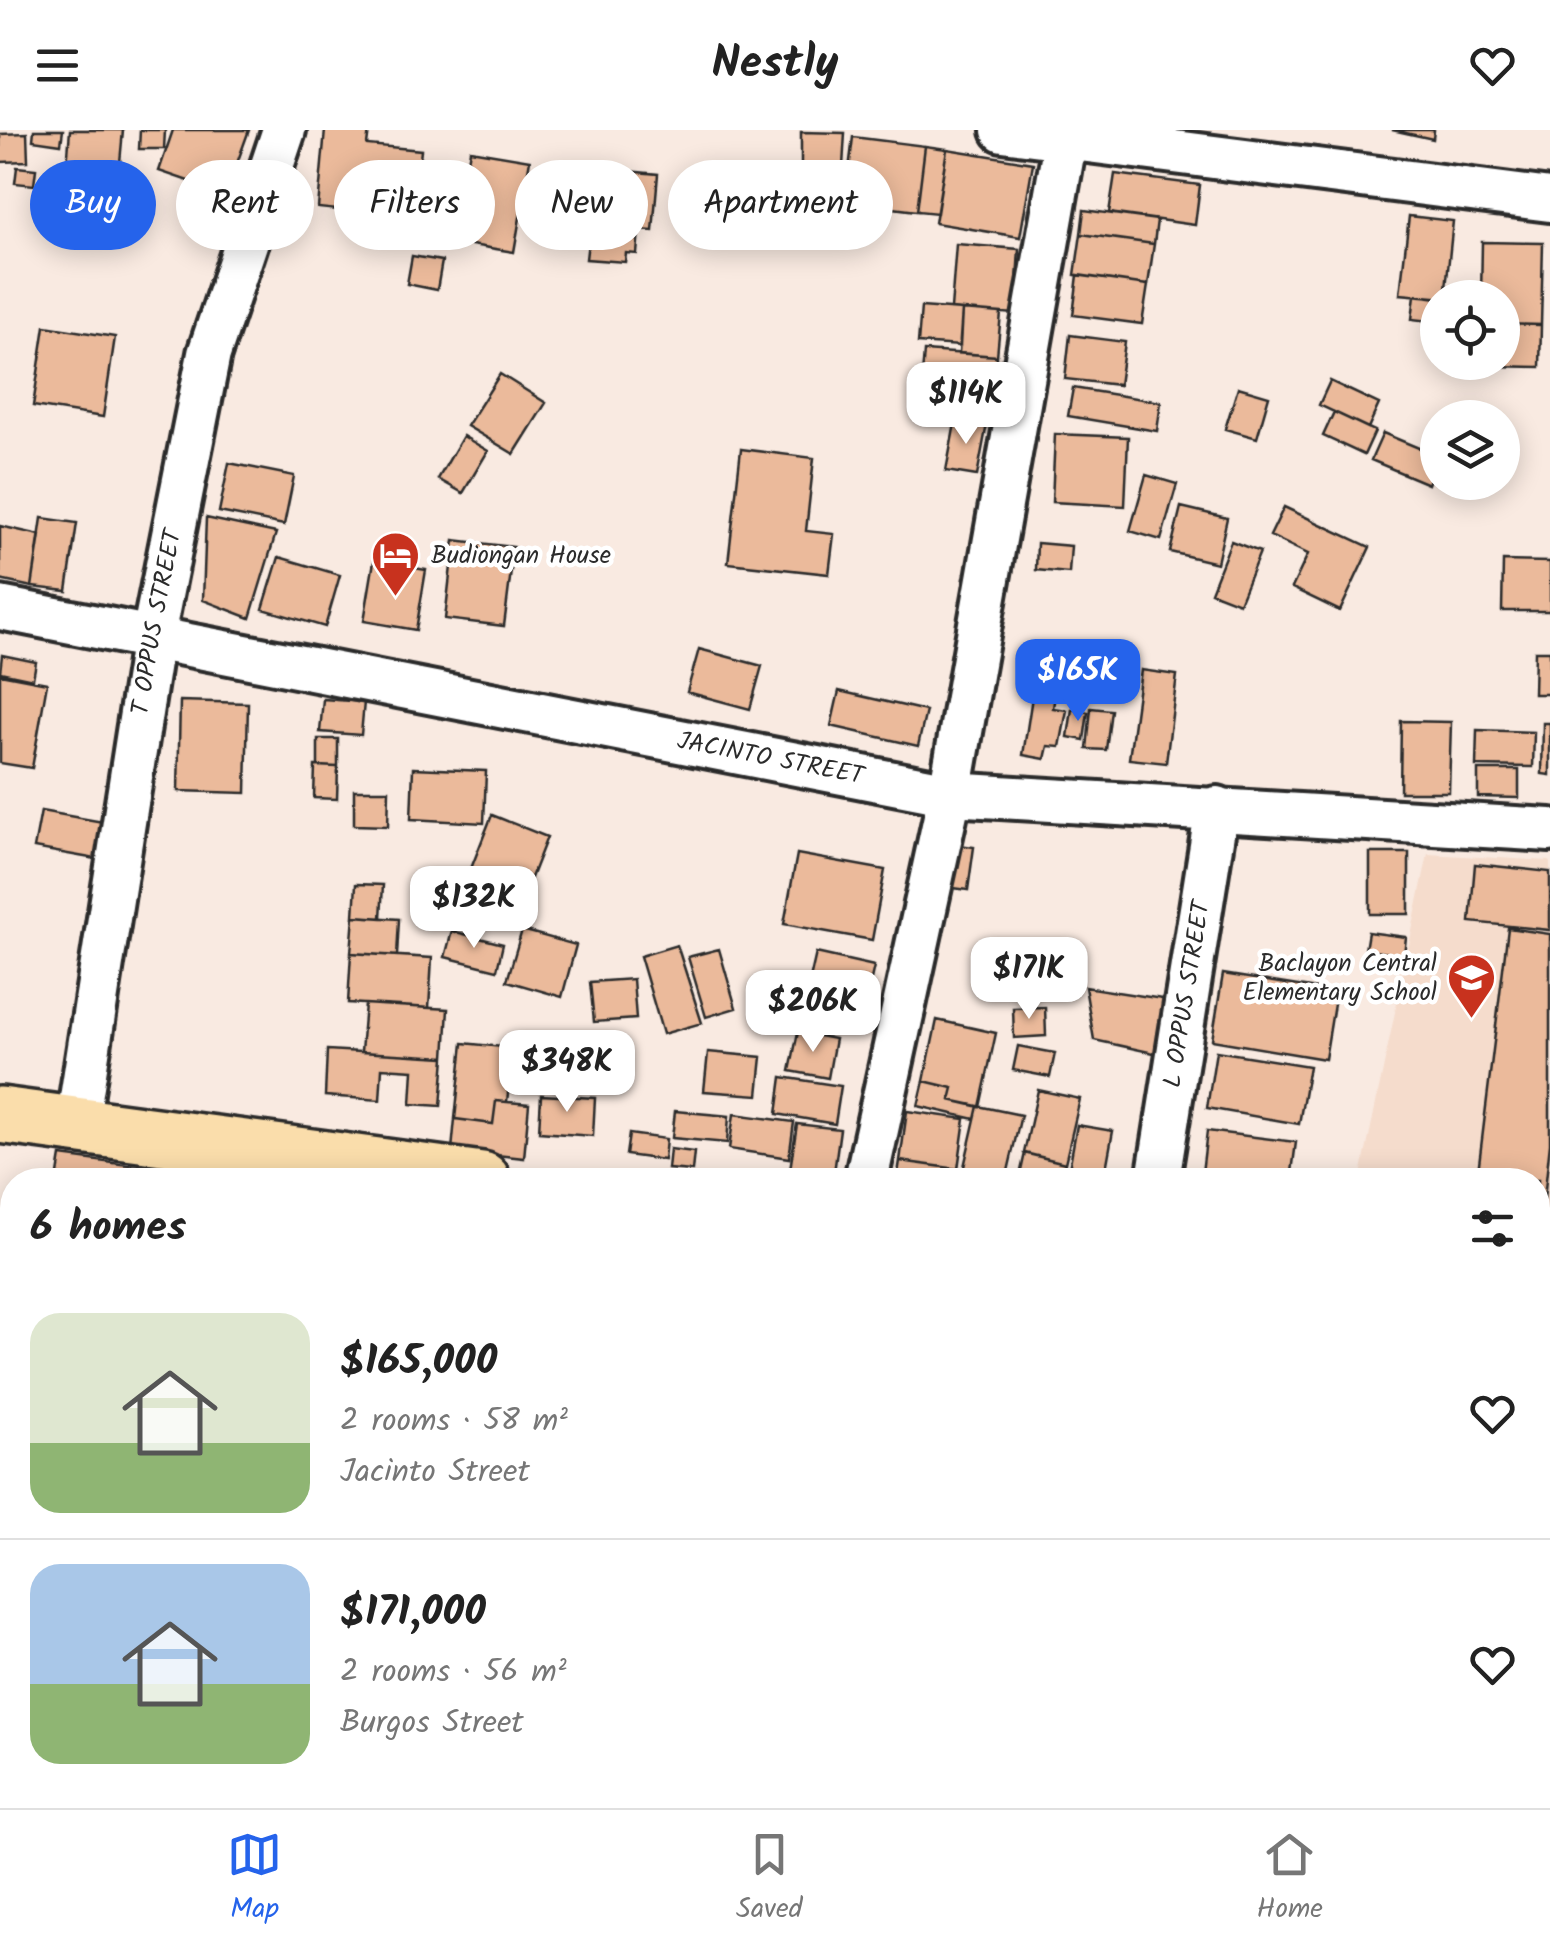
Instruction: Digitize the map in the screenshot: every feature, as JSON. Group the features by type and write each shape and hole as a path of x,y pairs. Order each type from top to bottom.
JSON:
{"main road":[{"path":"0,1115 395,1168"}],"street":[{"name":"T OPPUS STREET","path":"77,1124 153,636 209,354 284,130"},
{"path":"1002,130 1550,200"},
{"path":"869,1168 950,794 1066,137"},
{"name":"JACINTO STREET","path":"0,608 950,794 1550,830"},
{"name":"L OPPUS STREET","path":"1160,1168 1216,808"}],"shaded area":[{"name":"Baclayon Central Elementary School","path":"1428,854 1550,861 1550,1168 1363,1168"}],"building":[{"path":"34,130 63,130 61,144 33,140"},
{"path":"70,130 123,130 120,160 68,160"},
{"path":"140,130 165,130 164,149 139,149"},
{"path":"173,130 249,130 238,160 176,160 176,177 159,171"},
{"path":"325,130 369,130 367,145 421,150 420,160 334,160 334,210 318,208"},
{"path":"1392,130 1434,130 1433,139"},
{"path":"801,132 845,133 843,160 801,160"},
{"path":"27,133 28,161 0,162 0,134"},
{"path":"853,137 925,146 917,211 893,208 893,160 850,160"},
{"path":"925,146 947,149 937,213 917,211"},
{"path":"947,149 1033,163 1020,237 935,223"},
{"path":"470,150 530,160 515,160 514,252 495,249 495,160 468,160"},
{"path":"17,167 30,168 30,185 15,183"},
{"path":"648,173 658,174 653,231 648,231"},
{"path":"1115,174 1200,185 1195,225 1109,213"},
{"path":"1084,210 1157,220 1154,244 1081,234"},
{"path":"1409,216 1453,221 1447,280 1420,280 1420,296 1400,294"},
{"path":"1081,234 1154,244 1148,285 1075,275"},
{"path":"1482,242 1543,243 1541,325 1520,324 1520,280 1481,280"},
{"path":"956,244 1019,249 1015,314 951,309"},
{"path":"587,250 637,250 637,254 626,253 625,262 586,259"},
{"path":"412,256 442,261 437,290 407,284"},
{"path":"1078,275 1148,285 1142,324 1073,315"},
{"path":"1415,295 1420,296 1420,320 1412,319"},
{"path":"921,307 962,310 960,346 918,343"},
{"path":"962,310 1001,313 997,356 959,353"},
{"path":"1520,324 1541,325 1540,367 1520,367"},
{"path":"45,326 115,337 103,417 33,406"},
{"path":"1070,335 1125,342 1119,385 1065,379"},
{"path":"924,351 997,356 994,401 945,398 946,377 922,375"},
{"path":"500,374 546,403 514,454 467,426"},
{"path":"1330,381 1379,404 1368,428 1319,405"},
{"path":"1238,387 1269,396 1257,438 1225,429"},
{"path":"1073,388 1161,402 1157,431 1068,416"},
{"path":"1334,412 1375,431 1364,455 1323,436"},
{"path":"956,418 987,424 977,476 946,471"},
{"path":"1383,433 1420,448 1420,481 1371,460"},
{"path":"1055,434 1128,437 1125,506 1052,502"},
{"path":"463,436 488,451 463,493 438,479"},
{"path":"741,449 814,458 806,531 834,534 829,574 728,563"},
{"path":"229,463 294,476 284,525 219,512"},
{"path":"1146,475 1177,484 1161,540 1130,531"},
{"path":"1181,507 1227,518 1217,563 1170,552"},
{"path":"1284,507 1370,547 1340,611 1292,588 1308,554 1270,536"},
{"path":"42,518 77,523 67,591 32,587"},
{"path":"206,518 276,533 250,618 203,600"},
{"path":"0,526 40,535 32,587 0,580"},
{"path":"454,540 514,547 504,626 445,619"},
{"path":"1231,541 1260,552 1239,603 1211,592"},
{"path":"1037,543 1071,546 1069,573 1036,570"},
{"path":"279,557 340,575 325,627 263,609"},
{"path":"374,561 426,570 416,630 364,621"},
{"path":"1503,561 1550,562 1550,611 1502,611"},
{"path":"699,649 762,666 750,709 687,692"},
{"path":"1535,651 1550,651 1550,694 1534,694"},
{"path":"2,655 36,662 33,679 0,672"},
{"path":"1066,657 1084,659 1080,701 1061,699"},
{"path":"1141,670 1177,675 1166,763 1129,759"},
{"path":"0,674 47,683 32,768 0,763"},
{"path":"1034,684 1056,688 1053,708 1067,710 1060,747 1048,746 1045,759 1023,755"},
{"path":"839,691 926,711 918,746 831,726"},
{"path":"323,699 364,702 361,735 320,732"},
{"path":"180,701 248,703 246,793 178,791"},
{"path":"1091,708 1111,710 1106,750 1087,749"},
{"path":"1072,709 1088,712 1084,740 1068,737"},
{"path":"1401,721 1451,722 1449,792 1400,792"},
{"path":"1543,723 1550,723 1550,775 1542,774"},
{"path":"1477,730 1534,732 1533,767 1476,766"},
{"path":"318,739 338,739 338,767 318,766"},
{"path":"315,766 338,767 337,799 314,798"},
{"path":"413,768 486,771 484,823 411,819"},
{"path":"1478,770 1519,770 1519,798 1478,797"},
{"path":"354,790 389,790 388,826 354,825"},
{"path":"41,811 103,822 96,859 34,848"},
{"path":"492,815 547,837 516,916 461,894"},
{"path":"952,844 974,847 968,890 946,887"},
{"path":"1370,853 1409,853 1409,914 1370,914"},
{"path":"797,854 885,870 872,940 784,924"},
{"path":"1475,864 1550,872 1550,930 1470,922"},
{"path":"356,884 383,885 381,918 354,916"},
{"path":"354,916 399,919 397,956 351,953"},
{"path":"1508,928 1550,934 1547,1168 1478,1168"},
{"path":"522,930 576,945 562,997 507,981"},
{"path":"452,931 503,944 497,970 445,957"},
{"path":"1368,932 1406,937 1404,955 1365,950"},
{"path":"677,945 702,1023 663,1034 640,956"},
{"path":"719,949 736,1008 706,1017 688,957"},
{"path":"351,953 432,958 429,1008 348,1003"},
{"path":"816,953 874,966 864,1010 806,997"},
{"path":"1223,974 1336,992 1325,1059 1212,1040"},
{"path":"633,979 636,1019 594,1022 590,982"},
{"path":"1085,987 1169,1000 1163,1055 1094,1040"},
{"path":"365,1004 448,1009 445,1057 361,1052"},
{"path":"1045,1007 1046,1036 1014,1038 1013,1008"},
{"path":"937,1020 996,1033 980,1107 950,1100 953,1088 924,1081"},
{"path":"798,1032 835,1039 828,1078 790,1071"},
{"path":"463,1043 513,1048 507,1102 496,1101 493,1124 455,1119"},
{"path":"1018,1046 1055,1053 1050,1077 1013,1070"},
{"path":"327,1050 445,1057 441,1106 411,1104 413,1070 382,1068 380,1100 325,1096"},
{"path":"1216,1051 1309,1066 1299,1124 1207,1108"},
{"path":"708,1052 762,1057 758,1095 704,1091"},
{"path":"782,1077 841,1086 835,1124 777,1114"},
{"path":"924,1081 953,1088 950,1100 978,1106 975,1119 918,1106"},
{"path":"1038,1090 1080,1099 1065,1163 1024,1153"},
{"path":"541,1095 595,1098 593,1136 539,1132"},
{"path":"496,1101 529,1104 524,1158 452,1150 455,1119 493,1124"},
{"path":"978,1106 1021,1115 1009,1168 964,1168"},
{"path":"675,1111 729,1116 727,1143 672,1138"},
{"path":"907,1111 965,1119 958,1168 900,1161"},
{"path":"734,1114 794,1122 789,1158 729,1149"},
{"path":"797,1124 840,1129 835,1168 790,1168"},
{"path":"1077,1125 1113,1131 1106,1168 1069,1168"},
{"path":"1207,1131 1296,1142 1293,1168 1203,1168"},
{"path":"629,1134 666,1139 664,1160 626,1155"},
{"path":"670,1149 694,1152 692,1168 668,1168"},
{"path":"1025,1153 1065,1163 1064,1168 1022,1168"},
{"path":"61,1156 151,1168 59,1168"},
{"path":"900,1161 951,1168 899,1168"}],"place":[{"name":"Budiongan House","path":"396,598"},
{"name":"Baclayon Central Elementary School","path":"1472,1020"}]}
